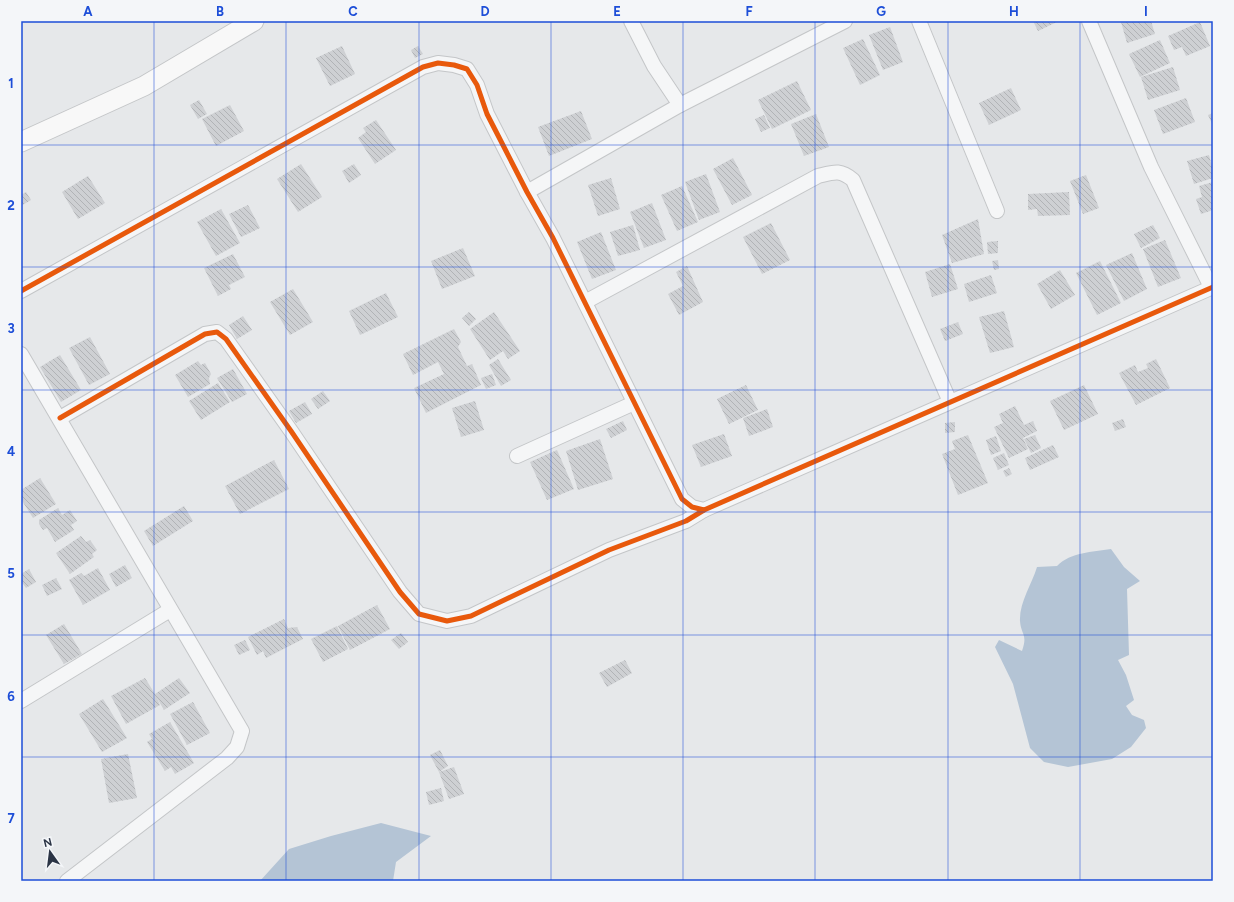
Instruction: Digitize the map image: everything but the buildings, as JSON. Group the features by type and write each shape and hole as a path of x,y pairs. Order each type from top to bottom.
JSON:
{"main road":[{"path":"21,142 144,86 254,21"}],"street":[{"path":"631,21 654,66 680,105"},
{"path":"527,192 680,105 845,21"},
{"path":"919,21 997,210"},
{"path":"60,418 205,334 217,332 226,339 291,431 400,592 419,614 447,621 471,616 609,550 686,521 704,510 1212,287 1151,167 1090,21"},
{"path":"21,291 423,67 438,63 454,64 467,69 477,85 487,114 527,192 553,238 682,499 692,507 704,510"},
{"path":"585,302 818,176 831,172 844,173 853,180 950,402"},
{"path":"21,354 60,418 242,732 237,747 227,758 67,881"},
{"path":"517,456 634,403"},
{"path":"21,701 170,610"}],"water":[{"path":"1111,549 1124,567 1140,581 1127,589 1129,655 1118,660 1126,675 1134,700 1126,706 1132,715 1144,720 1146,728 1131,747 1112,759 1068,767 1044,762 1030,748 1013,684 995,647 999,640 1022,651 1024,638 1020,614 1037,567 1057,566 1075,555"},
{"path":"381,823 431,836 396,862 393,881 260,881 289,849"}],"cycle path":[{"path":"21,291 423,67 438,63 454,65 467,69 477,85 487,114 527,192 553,238 682,499 692,507 704,510 1213,287"},
{"path":"60,418 205,334 217,332 226,339 291,431 400,592 419,614 447,621 471,616 609,550 686,521 704,510"}]}
